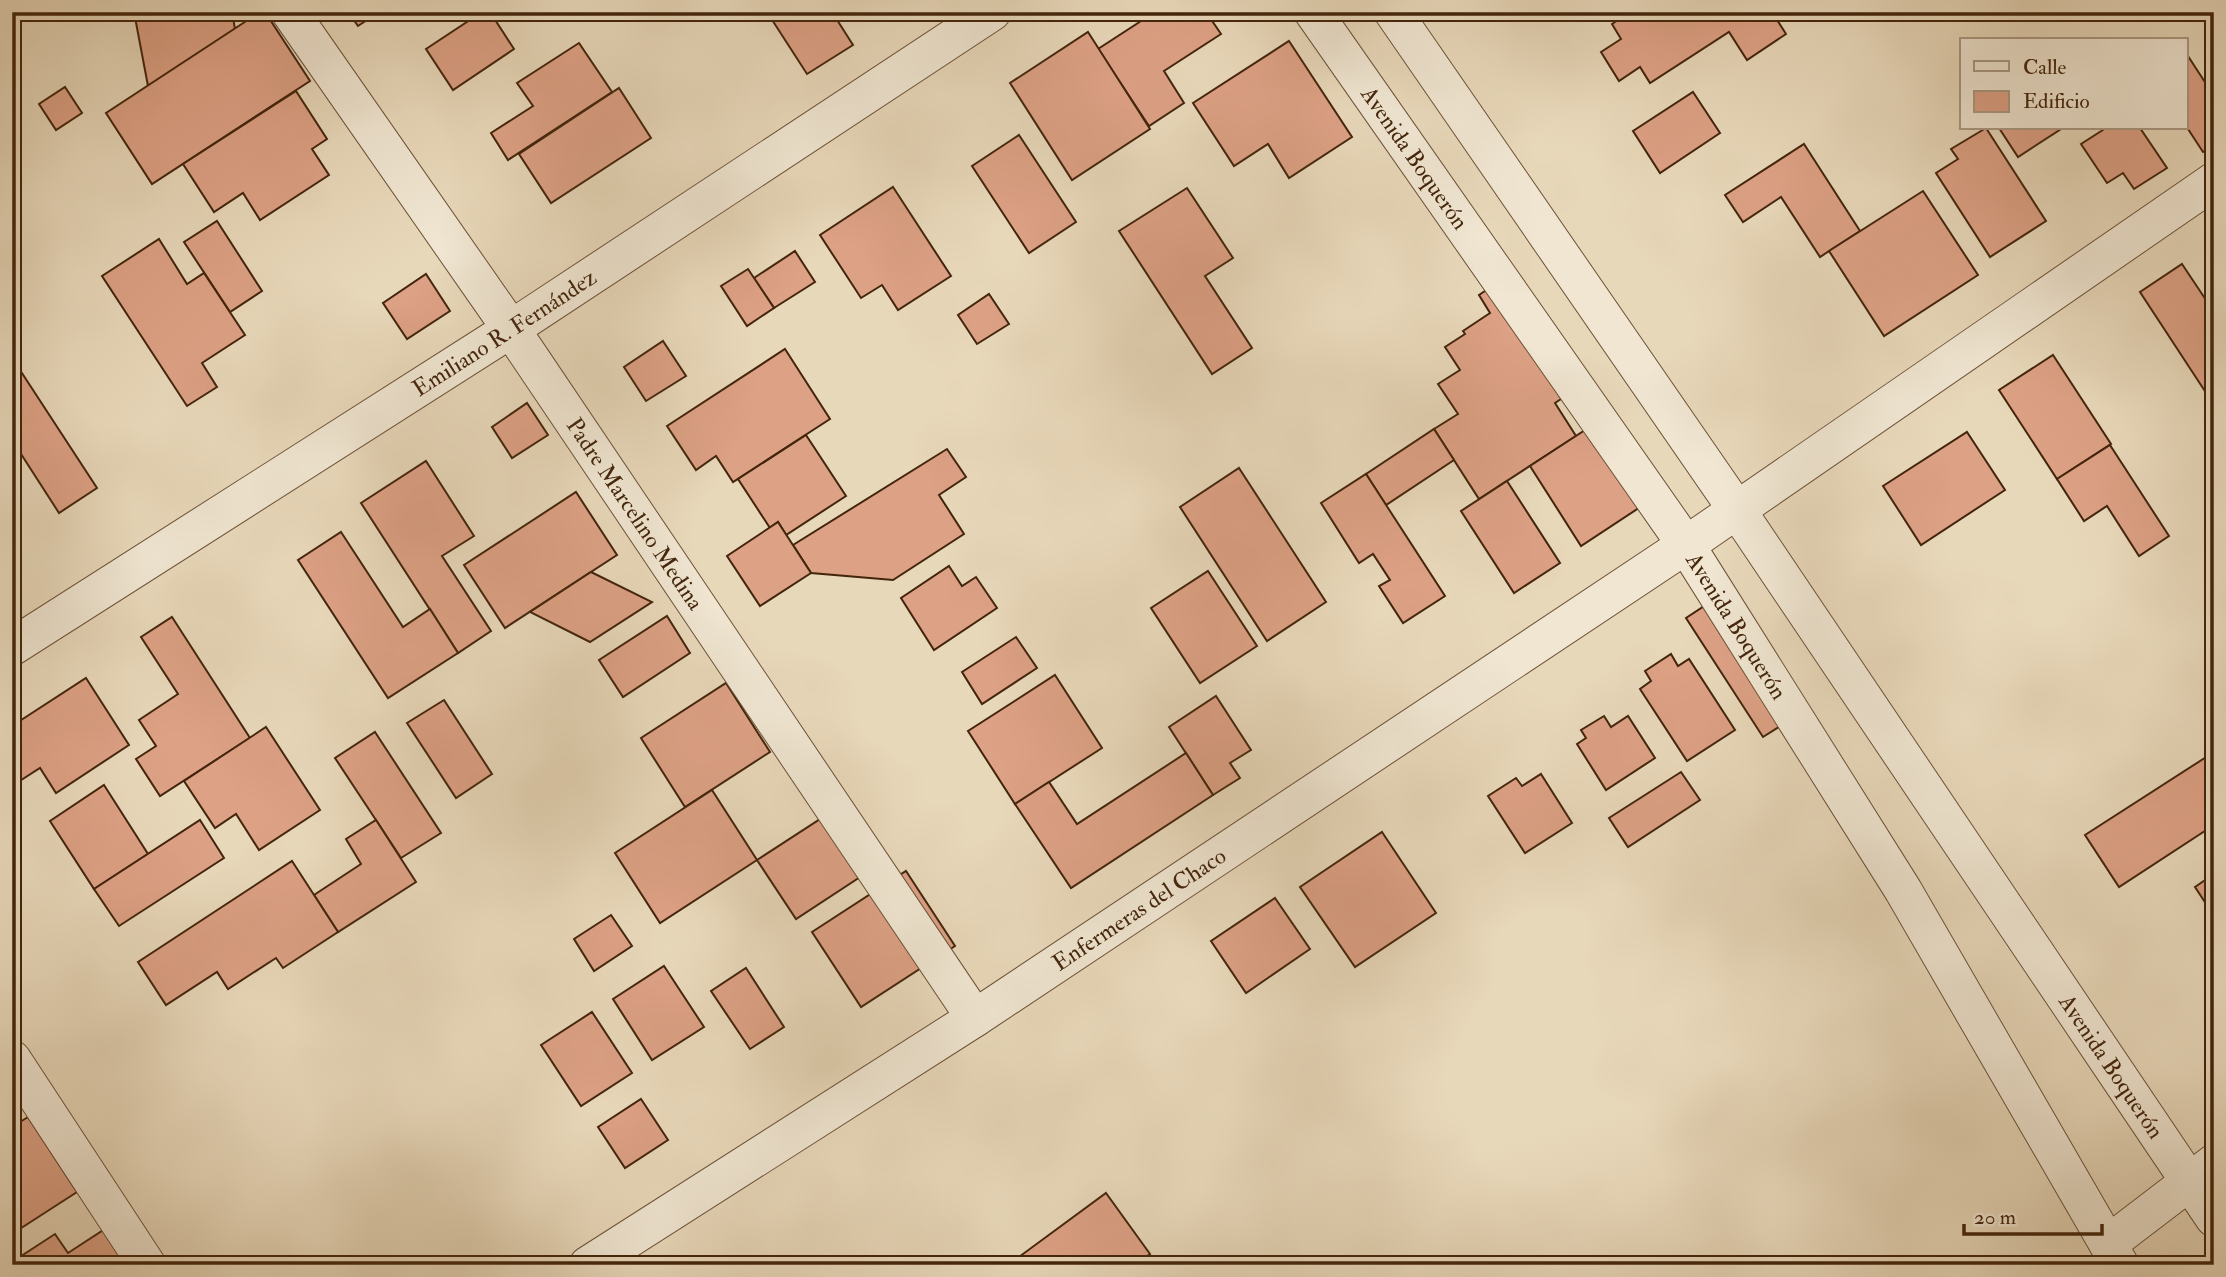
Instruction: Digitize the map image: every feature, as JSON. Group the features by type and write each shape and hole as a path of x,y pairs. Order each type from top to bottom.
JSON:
{"street":[{"name":"Padre Marcelino Medina","path":"290,12 512,330 975,1018"},
{"name":"Emiliano R. Fernández","path":"12,647 512,330 992,12"},
{"name":"Avenida Boquerón","path":"1312,12 1686,545 1903,890 2114,1254"},
{"name":"Avenida Boquerón","path":"1393,12 1737,510 2201,1172 2214,1218"},
{"name":"Enfermeras del Chaco","path":"588,1265 975,1018 1686,545 2214,181"},
{"path":"12,1059 147,1265"},
{"path":"2114,1254 2201,1172"}],"building":[{"path":"134,12 232,12 235,29 148,86"},
{"path":"260,12 265,12 310,81 152,184 106,113"},
{"path":"348,12 379,12 358,26"},
{"path":"482,12 490,12 514,49 453,90 426,49"},
{"path":"767,12 832,12 853,45 807,74"},
{"path":"1155,12 1206,12 1221,34 1164,71 1184,103 1149,126 1098,49"},
{"path":"1630,12 1772,12 1786,34 1747,60 1729,32 1650,83 1640,67 1619,81 1601,52 1621,39 1612,24"},
{"path":"1088,32 1150,129 1072,180 1010,83"},
{"path":"1289,41 1352,137 1289,178 1268,144 1234,166 1193,103"},
{"path":"579,43 612,92 508,160 491,133 533,106 517,83"},
{"path":"2188,56 2214,96 2214,145 2203,152 2188,129"},
{"path":"65,87 82,113 56,130 39,104"},
{"path":"619,88 651,138 551,203 519,154"},
{"path":"296,91 327,139 312,149 329,175 260,220 243,193 214,212 183,164"},
{"path":"1693,92 1720,133 1660,173 1633,131"},
{"path":"1983,130 1987,130 2046,221 1990,257 1936,173 1958,159 1951,149"},
{"path":"2000,130 2059,130 2018,157"},
{"path":"2103,130 2141,130 2167,168 2134,189 2123,173 2107,183 2081,144"},
{"path":"1019,135 1076,222 1029,253 972,166"},
{"path":"1804,144 1860,231 1820,257 1781,197 1743,222 1725,195"},
{"path":"893,187 951,276 898,310 882,285 861,298 820,235"},
{"path":"1187,188 1233,258 1205,276 1252,348 1212,374 1119,231"},
{"path":"1923,191 1978,275 1884,336 1829,251"},
{"path":"217,221 262,291 230,312 184,242"},
{"path":"159,239 187,284 204,273 245,335 202,363 217,387 187,406 102,276"},
{"path":"795,251 815,282 774,308 754,278"},
{"path":"2182,264 2214,312 2214,405 2140,292"},
{"path":"748,269 774,308 747,326 721,286"},
{"path":"1515,271 1587,382 1555,403 1576,436 1479,499 1434,429 1458,414 1438,384 1460,370 1445,347 1490,313 1479,295"},
{"path":"426,274 450,311 407,339 383,303"},
{"path":"989,294 1009,324 977,344 958,315"},
{"path":"663,341 686,376 646,401 624,367"},
{"path":"785,349 830,419 733,482 716,456 696,470 667,426"},
{"path":"2053,355 2111,444 2057,479 1999,390"},
{"path":"18,367 97,488 59,513 12,440 12,371"},
{"path":"527,403 548,435 512,458 492,427"},
{"path":"1602,419 1654,498 1581,546 1530,466"},
{"path":"1434,429 1454,460 1386,505 1366,474"},
{"path":"1967,432 2005,490 1921,545 1883,486"},
{"path":"806,435 846,496 786,535 778,522 770,528 738,479"},
{"path":"2110,445 2169,536 2139,556 2107,506 2084,521 2057,479"},
{"path":"947,449 966,477 939,495 964,534 893,580 811,573 793,545"},
{"path":"426,461 474,536 442,556 491,631 458,653 361,503"},
{"path":"1239,468 1326,602 1267,641 1180,507"},
{"path":"1366,474 1445,596 1403,623 1379,586 1390,580 1373,554 1359,563 1321,503"},
{"path":"1507,481 1560,563 1514,593 1461,511"},
{"path":"576,492 617,555 505,628 464,565"},
{"path":"778,522 811,573 760,606 727,556"},
{"path":"341,532 403,627 430,609 458,653 388,698 298,560"},
{"path":"949,566 962,586 976,577 997,608 934,650 901,598"},
{"path":"1208,571 1257,646 1200,683 1151,608"},
{"path":"591,572 652,602 590,642 530,612"},
{"path":"1715,599 1793,718 1763,737 1686,618"},
{"path":"667,616 690,653 623,697 599,660"},
{"path":"172,617 250,738 160,796 136,759 156,746 139,720 178,694 141,637"},
{"path":"1016,637 1037,668 982,704 962,672"},
{"path":"1671,654 1678,666 1689,659 1735,730 1687,761 1640,689 1651,681 1645,671"},
{"path":"1055,675 1102,748 1015,804 968,731"},
{"path":"86,678 129,745 56,793 40,768 12,786 12,726"},
{"path":"726,683 770,752 685,807 641,738"},
{"path":"1216,696 1251,750 1230,763 1240,778 1213,795 1169,727"},
{"path":"444,700 492,774 456,798 407,723"},
{"path":"1604,716 1611,727 1628,716 1655,758 1606,790 1577,744 1586,738 1581,730"},
{"path":"266,727 320,810 259,850 236,814 215,828 184,781"},
{"path":"375,732 441,833 401,858 335,758"},
{"path":"2214,752 2214,825 2119,887 2085,835"},
{"path":"1186,753 1213,795 1071,888 1015,804 1049,782 1077,824"},
{"path":"1681,772 1700,800 1628,847 1609,818"},
{"path":"1541,774 1572,823 1525,853 1488,796 1516,778 1522,786"},
{"path":"104,785 148,854 94,889 50,821"},
{"path":"712,790 757,860 660,923 615,853"},
{"path":"848,801 886,860 796,919 757,860"},
{"path":"200,820 224,858 119,926 94,889"},
{"path":"376,820 416,882 338,932 314,895 361,864 346,839"},
{"path":"1382,832 1436,913 1355,967 1300,887"},
{"path":"292,861 338,932 283,968 276,958 228,989 217,972 166,1005 138,962"},
{"path":"906,871 955,946 861,1007 812,932"},
{"path":"2214,874 2214,916 2195,887"},
{"path":"1275,898 1310,949 1246,993 1211,941"},
{"path":"611,915 632,946 594,971 574,939"},
{"path":"664,966 704,1027 652,1060 613,999"},
{"path":"746,968 784,1027 750,1049 711,991"},
{"path":"592,1012 632,1073 581,1106 541,1045"},
{"path":"641,1099 668,1140 625,1168 598,1127"},
{"path":"28,1117 77,1192 12,1234 12,1127"},
{"path":"1106,1193 1150,1254 1135,1265 1008,1265"},
{"path":"105,1229 122,1255 108,1265 12,1265 12,1262 55,1234 68,1253"}]}
